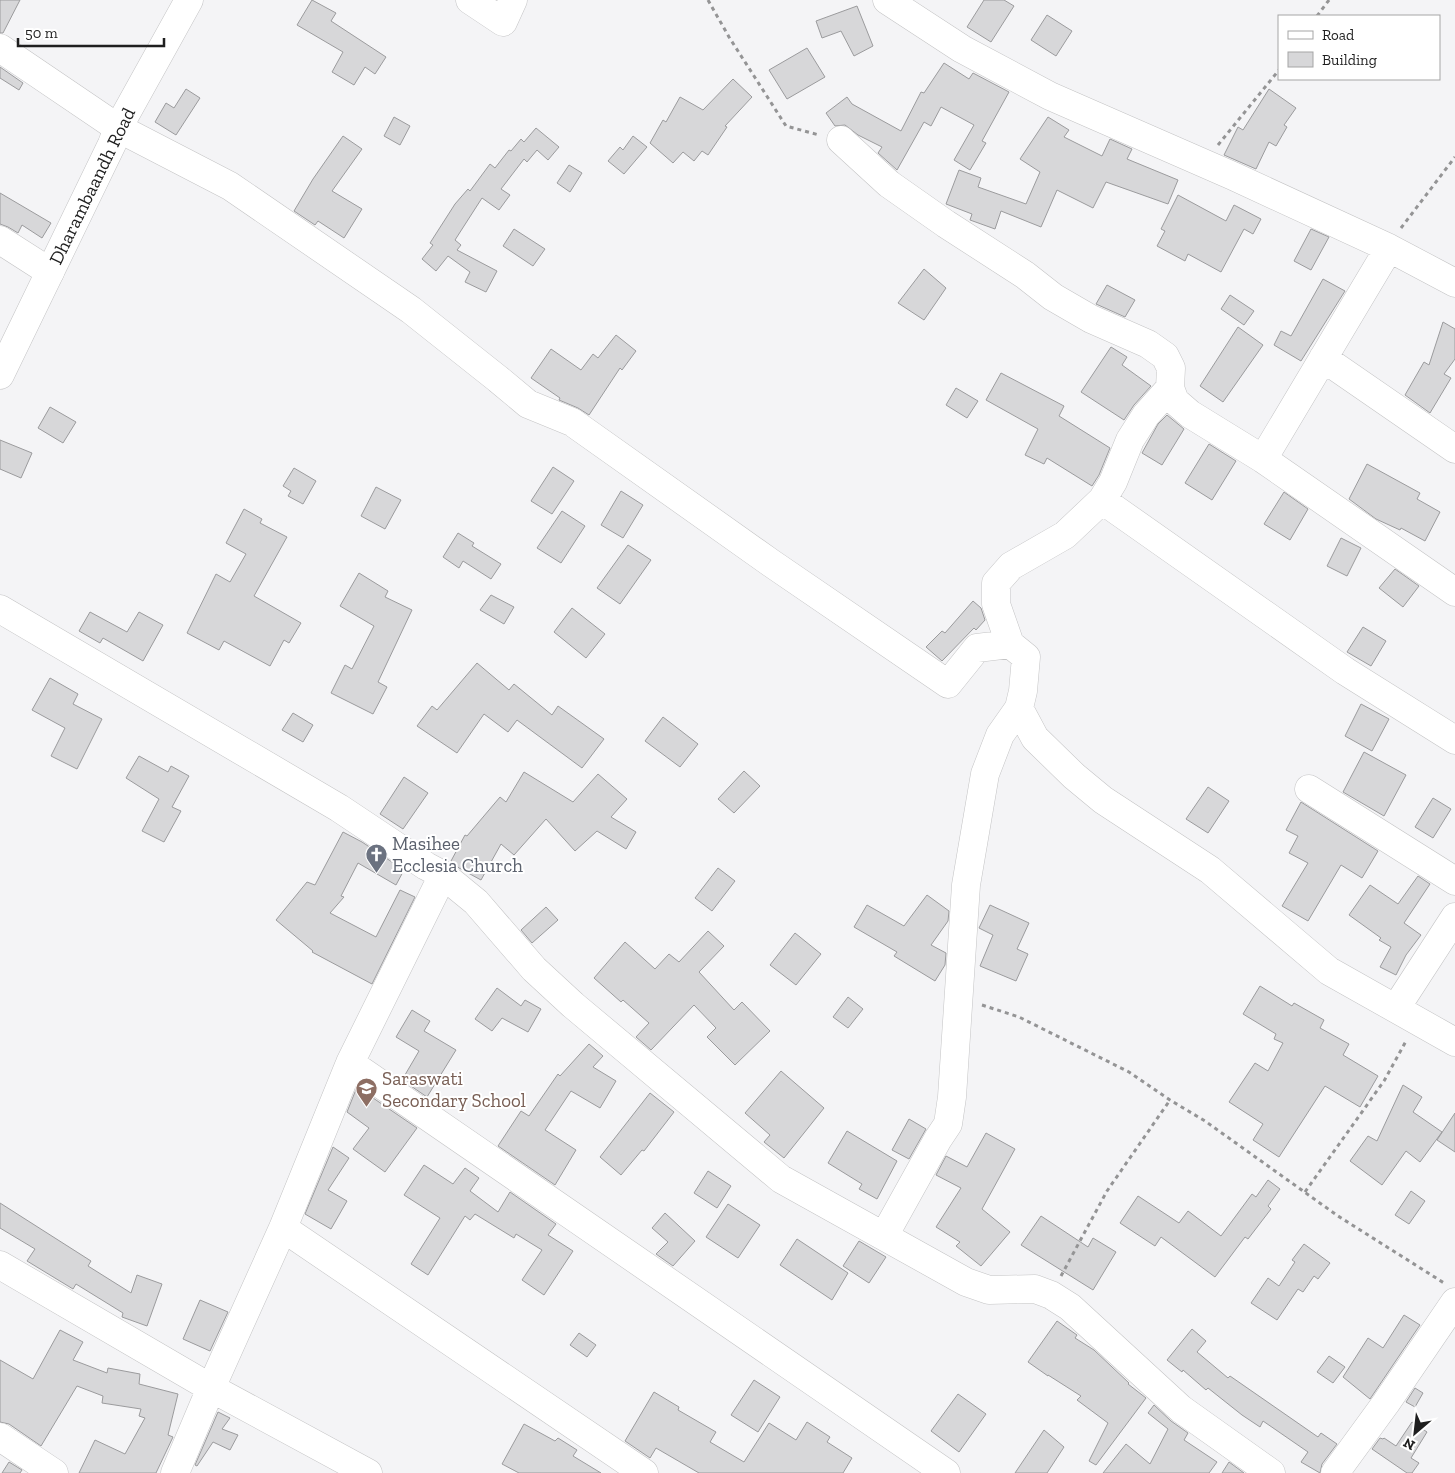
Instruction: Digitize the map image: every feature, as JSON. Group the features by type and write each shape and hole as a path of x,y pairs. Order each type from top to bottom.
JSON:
{"street":[{"name":"Dharambaandh Road","path":"0,375 118,128 189,0"},
{"path":"470,0 503,22 513,0"},
{"path":"886,0 962,49 1050,96 1208,165 1389,248 1455,283"},
{"path":"0,48 118,128 230,186 411,310 528,404 572,422 771,563 948,684 978,648 1010,644"},
{"path":"841,140 889,184 946,224 1025,275 1053,297 1091,319 1148,344 1165,356 1171,368 1170,388 1174,401 1190,414 1263,459 1455,592"},
{"path":"0,240 50,272"},
{"path":"1263,459 1389,248"},
{"path":"1323,358 1455,449"},
{"path":"884,1236 948,1124 952,1097 966,885 985,774 1000,735 1019,708 1023,691 1026,656 1010,644 996,604 996,583 1011,566 1065,535 1102,500 1113,482 1130,440 1146,415 1170,388"},
{"path":"1102,500 1345,671 1455,740"},
{"path":"0,609 339,808 426,866 443,875 476,902 534,969 573,1005 781,1179 966,1282 989,1290 1035,1289 1051,1295 1070,1307 1181,1409 1271,1473"},
{"path":"1019,708 1035,738 1102,800 1210,870 1329,970 1455,1042"},
{"path":"1309,789 1455,881"},
{"path":"175,1473 210,1388 283,1228 350,1063 443,875"},
{"path":"1406,1014 1455,917"},
{"path":"350,1063 946,1473"},
{"path":"283,1228 644,1473"},
{"path":"0,1265 210,1388 368,1473"},
{"path":"1335,1473 1386,1403 1451,1293"},
{"path":"0,1437 54,1473"}],"path":[{"path":"708,0 729,37 786,126 841,140"},
{"path":"1319,15 1329,0"},
{"path":"1208,165 1214,151 1278,71"},
{"path":"1389,248 1400,228 1455,157"},
{"path":"958,996 1019,1017 1129,1072 1170,1100 1205,1120 1338,1216 1451,1293"},
{"path":"1305,1192 1384,1081 1406,1014"},
{"path":"1051,1295 1107,1191 1170,1100"}],"building":[{"path":"0,0 20,0 3,33 0,33"},
{"path":"312,0 336,13 331,21 386,57 375,74 365,67 354,85 332,72 343,52 297,25"},
{"path":"984,0 1004,0 1014,6 991,42 967,27"},
{"path":"857,6 873,46 854,56 841,31 822,38 816,21"},
{"path":"1047,15 1072,31 1056,56 1031,40"},
{"path":"807,48 825,77 787,99 769,70"},
{"path":"944,63 969,79 973,73 1009,92 982,141 986,143 970,170 954,160 974,125 941,107 931,126 924,122 897,170 878,153 882,147 858,135 845,125 835,126 826,113 847,97 852,104 901,131 921,92 924,93"},
{"path":"0,67 23,83 19,90 0,78"},
{"path":"733,79 752,97 725,126 727,127 708,155 702,151 694,161 683,152 673,163 650,143 663,120 666,122 680,97 703,110"},
{"path":"186,89 200,98 176,135 155,122 166,103 174,108"},
{"path":"1269,89 1296,108 1284,125 1287,127 1276,146 1269,142 1256,169 1224,155 1238,127 1243,130"},
{"path":"394,117 410,126 400,145 384,136"},
{"path":"1048,117 1069,130 1064,137 1102,156 1110,139 1132,149 1127,159 1178,180 1168,204 1106,182 1093,208 1057,190 1041,227 1001,211 995,229 970,220 972,214 946,204 959,170 981,178 978,187 1026,204 1040,172 1020,159"},
{"path":"536,128 559,147 548,160 537,150 527,162 524,159 501,189 510,195 499,210 482,198 455,240 461,245 457,250 497,271 486,292 465,282 470,272 448,256 436,271 422,259 433,245 430,243 455,204 468,189 470,191 490,164 495,168 509,150 511,151 521,139 524,142"},
{"path":"343,136 362,149 332,191 362,209 344,238 318,221 315,225 294,211 313,179"},
{"path":"633,136 647,147 624,174 608,161 620,147 623,150"},
{"path":"569,165 582,173 570,192 557,183"},
{"path":"0,193 51,223 42,238 22,225 18,233 0,224"},
{"path":"1178,195 1226,221 1234,205 1261,219 1253,234 1244,229 1221,272 1188,254 1185,261 1157,246 1165,231 1161,229"},
{"path":"514,229 545,249 533,266 503,246"},
{"path":"1311,229 1329,237 1311,270 1294,261"},
{"path":"924,269 946,288 924,320 898,303"},
{"path":"1323,279 1345,291 1301,361 1274,345 1281,331 1291,336"},
{"path":"1107,285 1135,300 1125,317 1096,304"},
{"path":"1230,295 1254,311 1244,325 1221,309"},
{"path":"1443,322 1455,329 1455,359 1444,374 1451,378 1430,413 1405,395 1424,362 1429,365"},
{"path":"1238,327 1263,345 1223,402 1200,386"},
{"path":"616,335 636,351 622,370 620,368 589,415 559,400 560,398 531,378 551,349 581,370 593,354 598,358"},
{"path":"1111,347 1127,357 1122,365 1151,386 1124,420 1081,392"},
{"path":"1001,373 1064,406 1059,416 1110,448 1099,475 1092,486 1047,458 1044,464 1025,455 1038,429 986,400"},
{"path":"956,388 978,401 967,418 946,405"},
{"path":"50,407 76,422 63,443 38,428"},
{"path":"1167,415 1184,429 1162,465 1142,453 1158,424"},
{"path":"0,440 32,453 21,478 0,469"},
{"path":"1209,444 1236,461 1212,500 1185,483"},
{"path":"1367,464 1420,493 1417,499 1440,512 1425,541 1401,528 1400,530 1376,519 1349,499"},
{"path":"553,467 574,481 552,514 531,501"},
{"path":"294,468 316,481 303,504 288,496 291,491 283,486"},
{"path":"376,487 401,500 385,529 361,516"},
{"path":"621,491 643,505 623,538 601,525"},
{"path":"1284,492 1308,509 1290,540 1264,524"},
{"path":"244,509 262,519 260,523 287,537 254,596 301,623 289,643 284,640 270,666 224,641 219,650 187,633 216,574 230,582 246,554 226,543"},
{"path":"562,511 585,526 561,563 537,548"},
{"path":"458,533 474,543 472,546 501,564 491,579 463,561 459,568 443,557"},
{"path":"1341,538 1361,548 1347,576 1327,566"},
{"path":"628,545 651,560 620,604 597,588"},
{"path":"1395,569 1419,586 1403,607 1379,588"},
{"path":"359,573 388,591 385,597 412,610 378,682 387,687 373,714 331,693 345,665 352,669 374,626 340,606"},
{"path":"491,595 514,607 504,624 480,610"},
{"path":"973,601 981,608 985,620 976,630 974,628 942,661 926,647 942,631 945,633"},
{"path":"572,608 605,634 586,658 554,632"},
{"path":"90,612 127,632 139,612 163,625 143,661 103,638 100,643 79,631"},
{"path":"1363,627 1386,641 1371,666 1347,652"},
{"path":"477,663 509,690 514,684 552,715 558,706 604,739 582,768 517,720 508,732 484,714 457,753 417,726 432,706 437,710"},
{"path":"50,678 78,694 73,704 102,719 77,769 51,756 65,728 32,710"},
{"path":"1361,704 1389,719 1372,751 1345,736"},
{"path":"293,713 313,725 303,742 282,730"},
{"path":"663,717 698,744 680,767 645,741"},
{"path":"1364,752 1406,775 1384,816 1343,792"},
{"path":"139,756 168,772 171,766 189,776 172,807 181,811 164,842 142,831 159,799 126,778"},
{"path":"744,771 760,786 734,813 718,799"},
{"path":"524,772 573,802 598,774 627,799 611,817 636,832 626,849 597,831 575,851 546,819 514,855 501,844 481,880 459,868 451,861 465,835 467,836 500,797 506,802"},
{"path":"404,777 428,793 403,829 380,814"},
{"path":"1208,787 1229,801 1208,833 1186,819"},
{"path":"1433,798 1451,809 1433,838 1415,827"},
{"path":"1301,802 1378,851 1362,878 1341,865 1308,921 1282,906 1308,863 1289,853 1298,836 1286,830"},
{"path":"343,832 362,842 404,870 396,885 358,863 341,896 344,897 330,913 376,937 400,890 415,897 372,984 312,952 276,920 307,882 315,885"},
{"path":"718,868 735,881 712,911 695,898"},
{"path":"1418,876 1430,884 1404,923 1421,935 1406,955 1396,975 1380,967 1391,947 1379,940 1381,938 1349,915 1370,885 1398,904"},
{"path":"927,895 949,911 948,921 931,945 946,953 945,965 935,981 894,956 897,952 854,927 867,905 904,926"},
{"path":"990,905 1029,923 1017,949 1028,954 1016,981 980,966 993,935 979,928"},
{"path":"546,907 558,920 532,943 521,930"},
{"path":"708,931 724,946 699,972 734,1010 742,1002 770,1031 735,1065 707,1037 716,1028 694,1005 651,1050 636,1037 649,1023 594,978 625,942 655,969 669,954 679,962"},
{"path":"795,933 821,954 796,985 770,965"},
{"path":"1260,986 1292,1006 1294,1003 1324,1020 1320,1028 1349,1044 1343,1055 1378,1076 1360,1107 1325,1086 1279,1157 1253,1140 1263,1124 1229,1102 1255,1063 1268,1071 1283,1043 1274,1039 1276,1034 1243,1014"},
{"path":"497,988 521,1006 525,1000 541,1009 528,1032 502,1018 492,1031 475,1019"},
{"path":"848,997 863,1009 848,1028 833,1017"},
{"path":"412,1010 430,1021 424,1031 456,1050 427,1097 402,1080 419,1051 396,1037"},
{"path":"589,1044 603,1056 593,1067 616,1081 600,1108 571,1091 545,1130 576,1150 555,1185 498,1146 521,1111 529,1116 558,1074 560,1076"},
{"path":"781,1071 824,1108 784,1158 764,1142 770,1135 745,1113"},
{"path":"1403,1085 1422,1097 1413,1112 1442,1132 1420,1162 1406,1151 1382,1185 1350,1161 1368,1136 1377,1141"},
{"path":"357,1087 417,1128 385,1172 353,1149 369,1128 347,1112"},
{"path":"650,1093 674,1112 644,1151 642,1150 621,1175 600,1157"},
{"path":"1455,1113 1455,1152 1437,1140"},
{"path":"909,1119 926,1129 909,1159 892,1150"},
{"path":"847,1131 897,1161 877,1199 859,1189 862,1184 828,1163"},
{"path":"986,1133 1015,1149 982,1209 1010,1232 981,1266 956,1246 960,1242 936,1227 961,1188 936,1175 946,1156 967,1167"},
{"path":"333,1147 349,1158 328,1190 347,1201 331,1229 305,1214"},
{"path":"424,1165 453,1184 465,1168 479,1178 470,1191 498,1212 510,1192 556,1224 548,1235 573,1251 544,1295 522,1280 542,1250 516,1234 514,1238 475,1214 470,1220 465,1216 428,1275 411,1264 440,1218 404,1195"},
{"path":"708,1171 731,1186 717,1208 694,1193"},
{"path":"1268,1180 1280,1189 1268,1206 1271,1209 1248,1239 1245,1237 1215,1277 1161,1237 1155,1246 1120,1223 1138,1196 1179,1223 1188,1211 1221,1236 1252,1194 1256,1197"},
{"path":"1411,1191 1425,1201 1409,1224 1395,1215"},
{"path":"0,1203 91,1261 88,1266 131,1293 137,1275 162,1284 147,1326 122,1317 123,1313 76,1284 73,1289 27,1261 35,1249 0,1228"},
{"path":"728,1204 760,1225 738,1258 706,1237"},
{"path":"665,1213 695,1241 673,1266 656,1254 668,1242 652,1228"},
{"path":"1041,1216 1088,1247 1093,1238 1116,1252 1093,1290 1021,1245"},
{"path":"797,1239 848,1273 832,1300 780,1265"},
{"path":"859,1241 886,1257 869,1283 843,1266"},
{"path":"1304,1244 1330,1263 1318,1279 1314,1276 1303,1292 1298,1289 1277,1320 1251,1303 1268,1278 1279,1286 1295,1262 1292,1260"},
{"path":"200,1300 228,1312 210,1351 183,1339"},
{"path":"1404,1315 1420,1325 1370,1399 1343,1377 1368,1338 1383,1348"},
{"path":"1057,1321 1077,1335 1075,1338 1094,1350 1128,1384 1146,1398 1096,1465 1089,1461 1108,1423 1077,1400 1081,1396 1028,1362"},
{"path":"1192,1329 1206,1341 1197,1352 1228,1378 1230,1376 1318,1437 1321,1433 1337,1444 1322,1464 1320,1473 1301,1462 1308,1452 1263,1421 1260,1427 1208,1388 1206,1390 1183,1370 1182,1372 1167,1360"},
{"path":"60,1330 83,1342 73,1360 107,1373 108,1368 140,1374 139,1384 178,1394 168,1435 173,1437 156,1473 79,1473 95,1440 125,1454 145,1418 139,1416 141,1409 102,1403 103,1396 77,1386 41,1446 9,1424 0,1422 0,1360 33,1379"},
{"path":"579,1333 596,1345 587,1357 570,1345"},
{"path":"1329,1356 1345,1367 1333,1383 1317,1372"},
{"path":"754,1380 780,1397 758,1432 731,1415"},
{"path":"1415,1388 1423,1393 1415,1407 1406,1402"},
{"path":"654,1392 679,1407 678,1410 716,1432 710,1442 744,1462 769,1423 796,1440 807,1422 830,1437 827,1442 852,1458 843,1473 699,1473 656,1448 650,1458 625,1441"},
{"path":"958,1394 986,1414 959,1452 931,1431"},
{"path":"1154,1405 1171,1421 1188,1433 1184,1440 1217,1462 1209,1473 1103,1473 1126,1444 1150,1464 1168,1429 1148,1413"},
{"path":"218,1412 230,1418 222,1429 238,1435 230,1450 213,1442 197,1466 195,1465"},
{"path":"1412,1422 1427,1432 1411,1458 1419,1463 1412,1473 1407,1473 1372,1449 1380,1438 1384,1438 1396,1446"},
{"path":"524,1424 555,1441 558,1438 577,1450 573,1456 601,1473 519,1473 502,1464"},
{"path":"1044,1430 1064,1447 1047,1473 1015,1473"},
{"path":"9,1462 22,1470 20,1473 2,1473"},
{"path":"1229,1462 1244,1473 1222,1473"}],"place":[{"name":"Masihee Ecclesia Church","path":"376,873"},
{"name":"Saraswati Secondary School","path":"366,1108"}]}
